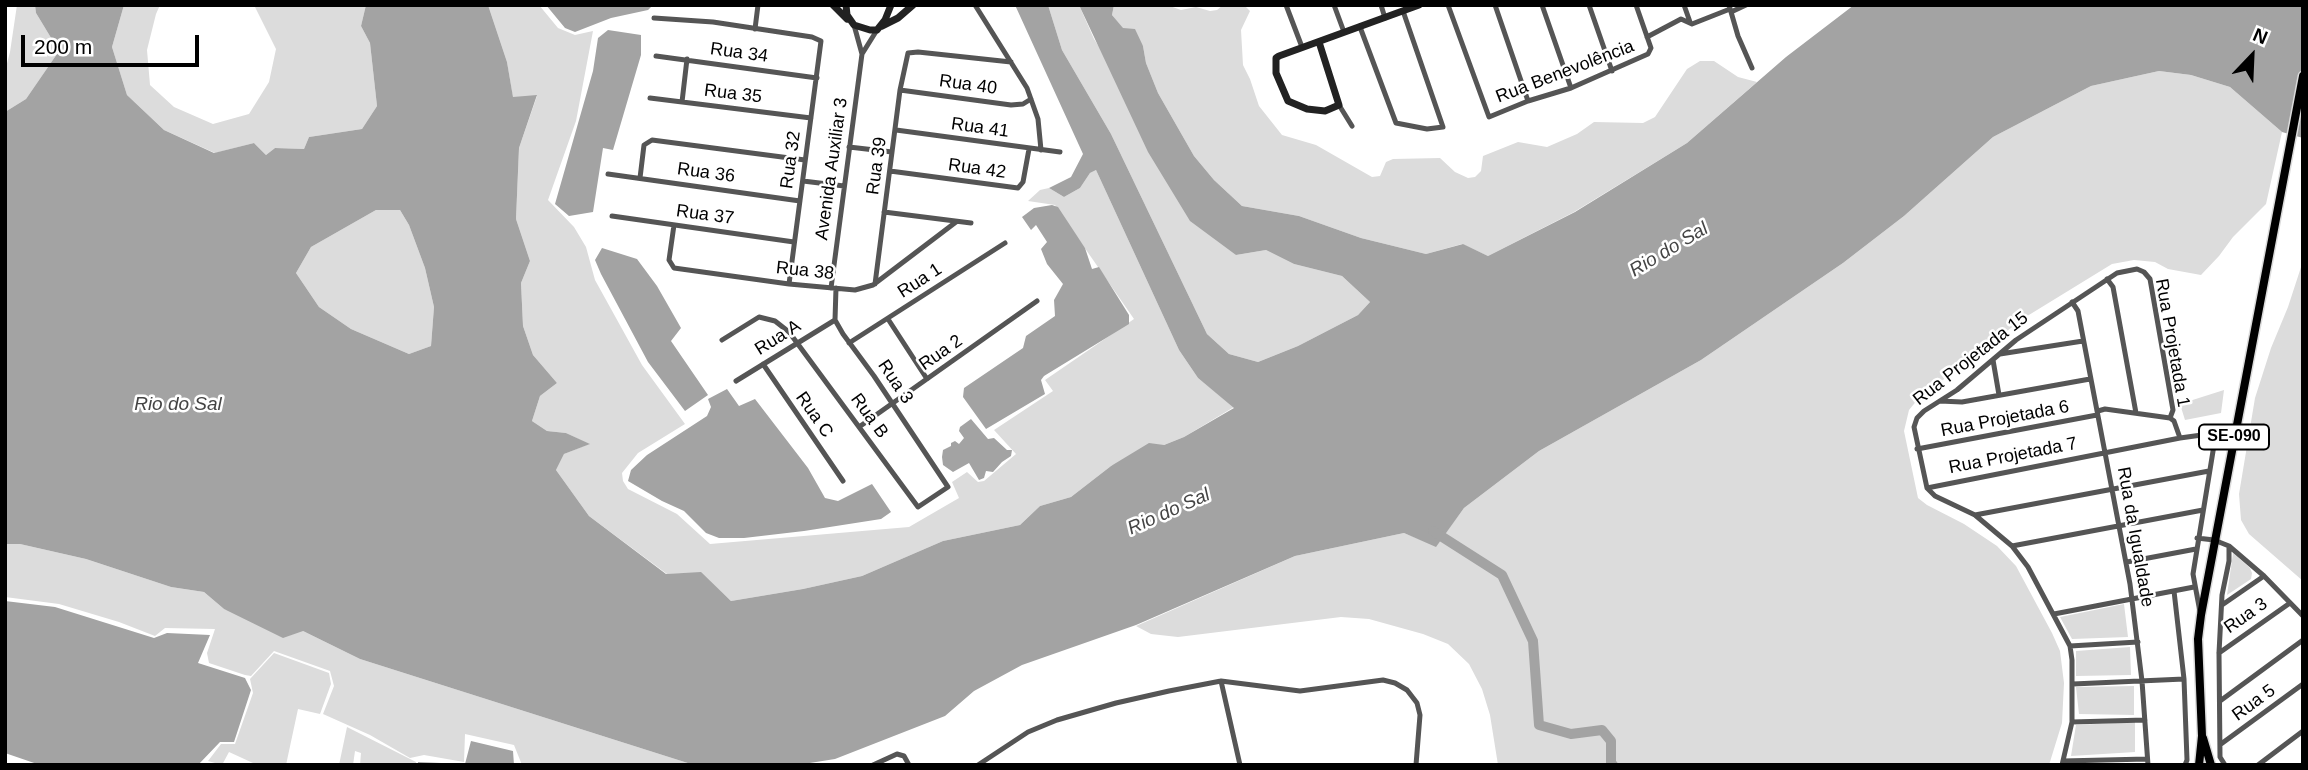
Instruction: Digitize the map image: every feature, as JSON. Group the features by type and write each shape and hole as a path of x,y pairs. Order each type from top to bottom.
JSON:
{"main road":[{"name":"SE-090","path":"2199,765 2202,736 2198,639 2201,615 2303,76"},
{"name":"SE-090","path":"2202,736 2211,765"}],"street":[{"path":"654,18 693,20 755,29 758,5"},
{"path":"833,5 854,25 866,30 877,29 898,18 913,5"},
{"path":"846,5 862,54"},
{"path":"862,54 877,29 888,17 891,5"},
{"path":"975,5 1024,82 1038,118 1041,150"},
{"path":"1286,5 1302,47"},
{"path":"1334,5 1344,32"},
{"path":"1381,5 1385,18"},
{"path":"1339,105 1320,111 1298,106 1286,99 1276,74 1275,60 1302,47 1419,5"},
{"name":"Rua Benevolência","path":"1448,5 1489,117 1571,88 1651,52 1647,37"},
{"path":"1495,5 1528,101"},
{"path":"1542,5 1571,88"},
{"path":"1589,5 1612,71"},
{"path":"1636,5 1647,37 1681,19 1699,22 1725,9 1746,5"},
{"path":"1684,5 1690,22"},
{"path":"1730,9 1752,68"},
{"path":"1360,27 1399,125 1443,128 1403,11"},
{"name":"Rua 32","path":"755,29 821,41 789,284"},
{"path":"1319,42 1339,105 1352,125"},
{"name":"Rua 40","path":"909,52 1011,62"},
{"name":"Rua 39","path":"875,284 900,90 909,52"},
{"name":"Avenida Auxiliar 3","path":"834,288 844,186 862,54"},
{"name":"Rua 34","path":"656,56 817,78"},
{"path":"682,102 687,59"},
{"name":"Rua 40","path":"900,90 1011,105 1023,104 1031,99"},
{"name":"Rua 35","path":"650,98 811,118"},
{"name":"Rua 41","path":"896,130 1060,152"},
{"name":"Rua 36","path":"640,178 644,146 654,140 805,160"},
{"path":"849,147 892,152"},
{"name":"Rua 42","path":"890,171 1018,188 1023,182 1029,149"},
{"name":"Rua 36","path":"608,174 800,201"},
{"path":"803,181 844,186"},
{"path":"884,212 971,223"},
{"name":"Rua 37","path":"612,216 794,242"},
{"path":"875,284 956,222"},
{"name":"Rua 38","path":"674,225 669,260 674,268 834,288 866,289 875,284"},
{"name":"Rua 1","path":"849,343 1005,243"},
{"name":"Rua Projetada 15","path":"1927,488 1917,449 1914,427 1917,418 2017,340 2107,279 2127,271 2144,272"},
{"name":"Rua Projetada 1","path":"2144,272 2150,279 2174,410 2170,418"},
{"path":"2107,279 2113,287 2136,414"},
{"path":"834,288 835,320"},
{"name":"Rua 2","path":"859,427 1037,301"},
{"name":"Rua da Igualdade","path":"2072,302 2078,311 2127,562 2138,642 2148,762"},
{"name":"Rua B","path":"722,340 753,319 761,317 775,321 797,341 918,507"},
{"path":"888,319 927,379"},
{"name":"Rua A","path":"736,381 835,320"},
{"name":"Rua 3","path":"835,320 948,487 918,507"},
{"path":"2000,354 2083,341"},
{"path":"1993,360 1999,396"},
{"name":"Rua C","path":"762,364 843,481"},
{"path":"1940,401 1962,402 2090,379"},
{"path":"2098,413 2105,409 2170,418 2174,421 2180,438"},
{"name":"Rua Projetada 6","path":"1917,449 2098,413"},
{"name":"Rua Projetada 7","path":"1927,488 2209,433 2215,439 2209,471"},
{"path":"1975,515 2209,471 2196,549 2194,587 2201,615"},
{"path":"1927,488 1935,496 1975,515 2012,546 2028,566 2070,646 2072,722 2063,763 2148,762"},
{"path":"2012,546 2203,510"},
{"path":"2197,538 2214,540 2229,546 2264,576 2303,616"},
{"path":"2218,765 2221,744 2219,653 2229,546"},
{"path":"2127,562 2196,549"},
{"path":"2222,606 2264,576"},
{"path":"2054,614 2194,587"},
{"path":"2174,590 2184,679 2185,764"},
{"name":"Rua 3","path":"2219,653 2290,603"},
{"path":"2220,701 2303,640"},
{"path":"2070,646 2138,642"},
{"path":"2073,684 2184,679"},
{"path":"978,765 1028,732 1057,720 1116,703 1221,681 1300,691 1383,680 1407,690 1417,703 1420,715 1416,765"},
{"path":"1221,681 1240,765"},
{"name":"Rua 5","path":"2221,744 2303,684"},
{"path":"2072,722 2145,720"},
{"path":"2258,765 2303,731"},
{"path":"873,765 898,754 904,756 909,765"},
{"path":"2220,757 2225,765"}],"shaded area":[{"path":"17,5 35,5 36,13 59,51 26,99 5,112 5,71"},
{"path":"124,5 160,5 147,50 150,85 174,107 213,124 249,114 269,82 276,49 254,5 366,5 361,26 370,43 377,106 362,129 309,137 304,149 275,148 266,155 254,143 215,153 164,130 127,95 112,47"},
{"path":"488,5 539,5 558,28 575,35 593,31 576,121 548,200 574,227 586,247 595,280 642,365 685,424 638,453 622,473 623,481 628,489 677,514 710,544 909,527 959,498 952,482 967,472 978,482 984,481 1016,454 994,430 1053,391 1045,380 1134,319 1055,205 1028,201 1040,190 1049,188 1064,197 1080,188 1090,173 1096,170 1179,350 1198,378 1234,407 1184,437 1111,466 1071,497 1040,506 1020,525 943,541 862,576 731,601 701,573 667,574 589,516 556,470 564,454 589,444 566,433 547,431 532,421 540,396 557,383 533,355 523,326 521,283 530,261 516,219 519,148 537,96 513,98 507,62"},
{"path":"1048,5 1079,5 1094,39 1236,255 1266,250 1294,264 1342,276 1370,302 1358,315 1298,346 1258,362 1229,354 1207,334 1111,134 1062,50"},
{"path":"1114,5 1167,5 1181,10 1196,7 1210,11 1223,5 1245,6 1250,11 1241,30 1243,65 1259,106 1282,135 1316,145 1372,177 1380,176 1386,162 1393,159 1440,158 1455,172 1468,178 1475,177 1481,171 1483,156 1518,142 1547,147 1577,134 1594,122 1643,123 1655,117 1687,69 1700,61 1714,61 1738,77 1757,82 1687,143 1574,212 1488,256 1462,244 1426,254 1361,238 1299,216 1242,206 1214,180 1194,156 1158,93 1146,63 1143,46 1123,29 1112,15"},
{"path":"2159,71 2191,75 2230,87 2282,132 2266,204 2201,275 2168,269 2155,262 2134,260 2112,264 2024,318 1918,399 1909,410 1904,431 1918,498 1997,546 2016,566 2060,651 2064,683 2062,723 2049,765 1498,765 1490,715 1482,689 1469,664 1448,644 1423,634 1369,619 1341,617 1178,637 1151,634 1136,626 1295,556 1404,533 1436,546 1464,508 1539,451 1701,360 1843,263 1904,216 1993,137 2091,86"},
{"path":"376,210 400,210 409,225 425,268 434,307 431,346 409,354 351,329 319,307 296,273 311,247"},
{"path":"2303,261 2303,581 2249,534 2241,520 2239,494 2255,398"},
{"path":"2224,390 2221,413 2185,420 2180,404"},
{"path":"5,544 20,544 86,559 171,587 204,592 224,609 303,631 360,659 694,765 522,765 514,745 465,734 464,762 424,755 410,758 370,735 323,714 334,686 330,671 274,651 251,676 245,675 209,663 207,653 215,629 165,628 155,636 59,604 5,597"},
{"path":"2233,553 2252,573 2251,579 2227,595"},
{"path":"2124,604 2128,637 2072,639 2060,617"},
{"path":"2130,647 2131,675 2076,676 2076,651"},
{"path":"274,653 329,673 331,684 320,714 298,709 286,765 253,765 229,752 222,765 208,761 221,744 235,744 253,693 250,679"},
{"path":"2134,686 2134,715 2079,714 2076,687"},
{"path":"2135,722 2135,752 2071,756 2076,725"},
{"path":"347,727 416,762 416,765 360,765 361,753 355,751 353,765 339,765"}],"water":[{"name":"Rio do Sal","path":"35,5 124,5 112,47 127,95 164,130 214,153 254,143 266,155 275,148 304,149 309,137 362,129 377,106 370,43 361,26 366,5 488,5 507,62 513,97 537,95 519,148 516,219 530,261 521,283 523,326 533,355 557,383 540,396 532,421 547,431 566,433 590,444 564,454 556,470 589,516 666,574 701,572 731,601 862,576 943,541 1020,525 1040,506 1071,497 1111,466 1149,443 1164,445 1184,437 1234,408 1198,378 1179,350 1096,170 1090,173 1080,188 1064,197 1049,188 1071,177 1083,154 1015,5 1048,5 1062,50 1111,134 1207,334 1229,354 1258,362 1298,346 1358,315 1370,302 1342,276 1294,264 1266,250 1236,255 1190,221 1148,152 1079,5 1114,5 1112,15 1123,28 1135,29 1158,93 1194,156 1214,180 1242,206 1299,216 1361,238 1426,254 1463,244 1488,256 1575,212 1687,143 1786,57 1854,5 2303,5 2303,138 2282,132 2230,87 2191,75 2159,71 2091,86 1993,137 1904,216 1843,263 1701,360 1539,451 1464,508 1436,547 1404,533 1295,556 1136,625 1022,665 974,691 945,716 835,759 797,765 694,765 360,659 303,631 283,638 224,609 204,592 171,587 86,559 20,544 5,544 5,112 26,99 59,51 36,13","holes":["376,210 400,210 409,225 425,268 434,307 431,346 409,354 351,329 319,307 296,273 311,247"]},
{"path":"546,5 653,5 648,10 611,18 575,32 565,28"},
{"path":"608,30 641,35 641,55 613,150 603,148 593,212 569,216 555,204 593,71 598,38"},
{"path":"1052,205 1058,207 1085,248 1092,269 1099,267 1129,315 1129,324 1044,376 1041,380 1045,394 986,429 963,397 964,388 1023,348 1026,336 1055,316 1054,300 1063,284 1047,264 1041,249 1047,242 1036,225 1031,230 1022,217 1034,208"},
{"path":"602,248 637,259 657,286 681,328 671,341 708,395 685,411 648,362 601,274 595,260"},
{"path":"727,389 739,406 755,399 808,468 825,498 838,501 872,484 891,512 881,519 804,531 719,538 706,533 684,511 628,481 631,470 647,455 707,416 711,407 708,399"},
{"path":"971,419 988,439 994,438 1007,450 1012,450 1011,456 993,472 986,471 984,478 979,480 969,463 953,472 943,465 943,450 955,441 959,444 964,438 959,431 960,427"},
{"path":"5,601 55,607 154,638 167,633 210,635 198,663 245,678 251,690 234,742 220,742 198,765 40,765 5,753"},
{"path":"471,741 513,751 514,765 418,765 418,762 465,764"}],"waterway":[{"path":"1433,531 1502,575 1533,641 1539,725 1571,734 1602,730 1611,741 1613,765"}]}
